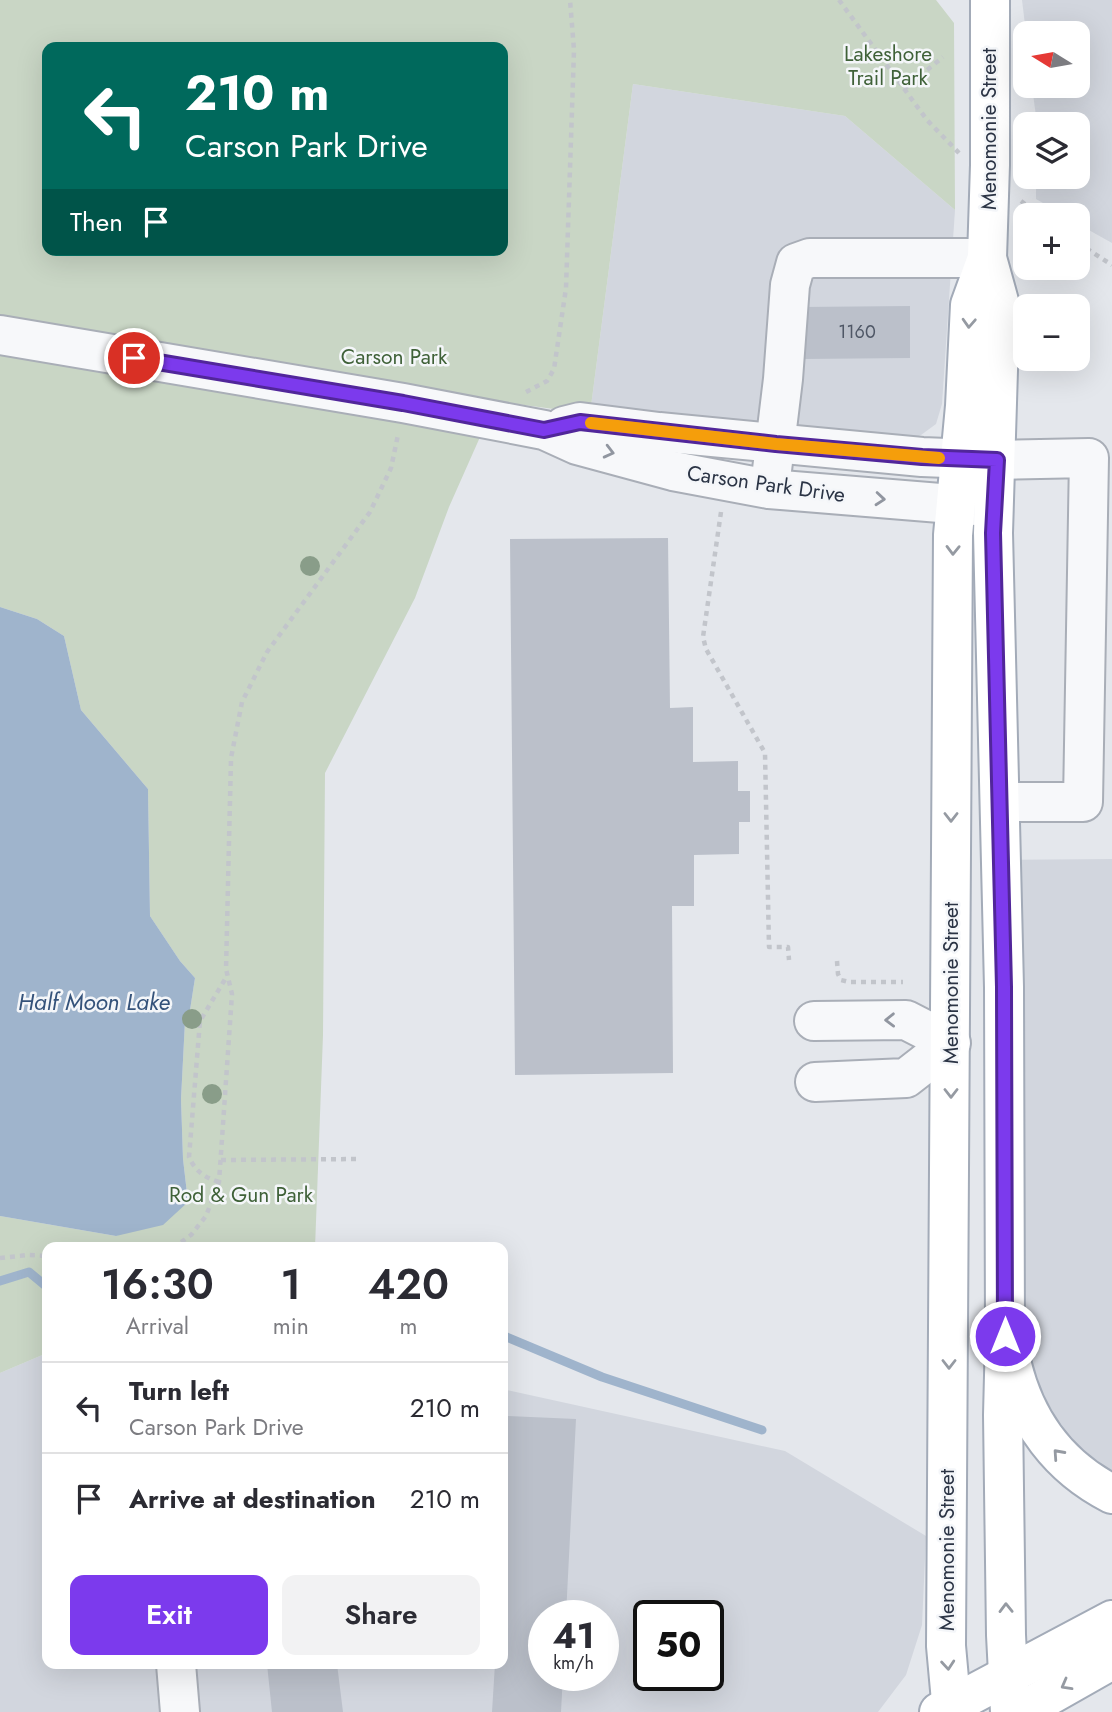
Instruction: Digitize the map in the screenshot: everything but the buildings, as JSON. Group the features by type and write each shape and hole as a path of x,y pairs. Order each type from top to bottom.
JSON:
{"main road":[{"name":"Menomonie Street","path":"955,1710 946,1646 951,1042 950,757 956,506 979,460 1000,305 987,258 990,0"},
{"name":"Menomonie Street","path":"979,460 995,507 1004,1041 1003,1415 1009,1694"},
{"path":"1005,1336 1016,1381 1038,1428 1057,1454 1081,1476 1112,1494"},
{"path":"955,1710 1009,1694 1112,1620"},
{"path":"1020,1712 1112,1660"}],"street":[{"path":"769,489 776,444 790,285 796,263 810,258 987,258"},
{"name":"Carson Park Drive","path":"0,335 403,403 544,430 578,445 673,471 769,489 995,507"},
{"name":"Carson Park Drive","path":"544,430 580,422 776,444 979,460 1089,458 1083,802 1000,802"},
{"path":"814,1021 906,1020 951,1042 1004,1041"},
{"path":"815,1082 906,1078 951,1042"},
{"path":"176,1669 180,1712"}],"path":[{"path":"521,393 539,387 551,376 554,369 566,288 574,50 570,0"},
{"path":"839,0 904,89 955,150"},
{"path":"904,89 943,57"},
{"path":"1090,251 1112,265"},
{"path":"181,1242 191,1235 206,1216 219,1182 232,994 226,969 231,758 242,702 267,652 370,512 391,468 401,423"},
{"path":"721,511 703,637 706,649 765,754 769,947 788,947 789,960"},
{"path":"837,961 838,974 841,979 849,982 903,982"},
{"path":"219,1182 204,1177 194,1168 190,1157 200,1021 228,975"},
{"path":"221,1160 361,1158"},
{"path":"1,1256 42,1256"}],"shaded area":[{"path":"1022,0 1112,0 1112,243 1090,231 1090,203 1043,203 1036,199 1036,189 1090,189 1090,112 1035,112 1034,98 1090,98 1090,21 1025,21"},
{"path":"633,84 845,116 955,210 942,404 936,424 907,441 590,414"},
{"path":"1112,859 1112,1494 1025,1403 1001,860"},
{"path":"42,1355 42,1669 508,1669 508,1390 785,1451 926,1536 922,1625 906,1675 878,1712 0,1712 0,1373"}],"green space":[{"path":"0,0 936,0 954,23 955,210 845,116 633,84 590,414 496,401 449,507 415,598 325,773 323,1035 315,1242 42,1242 42,1355 0,1373 0,1216 116,1236 188,1202 181,1099 185,1021 190,1010 195,978 180,961 150,916 148,789 81,710 64,636 37,619 0,607"}],"water":[{"name":"Half Moon Lake","path":"0,607 37,619 64,636 81,710 148,789 150,916 180,961 195,978 190,1010 185,1021 181,1099 188,1202 163,1225 116,1236 0,1216"}],"waterway":[{"path":"0,1281 29,1272 42,1283"},
{"path":"508,1338 602,1377 762,1430"}],"slow traffic":[{"path":"591,423 776,444 939,458"}],"route":[{"path":"134,358 403,403 544,430 580,422 776,444 922,457 997,460 993,533 1004,987 1005,1336"}],"park label":[{"name":"Lakeshore Trail Park","path":"888,66"},
{"name":"Carson Park","path":"394,357"},
{"name":"Rod & Gun Park","path":"241,1195"}]}
